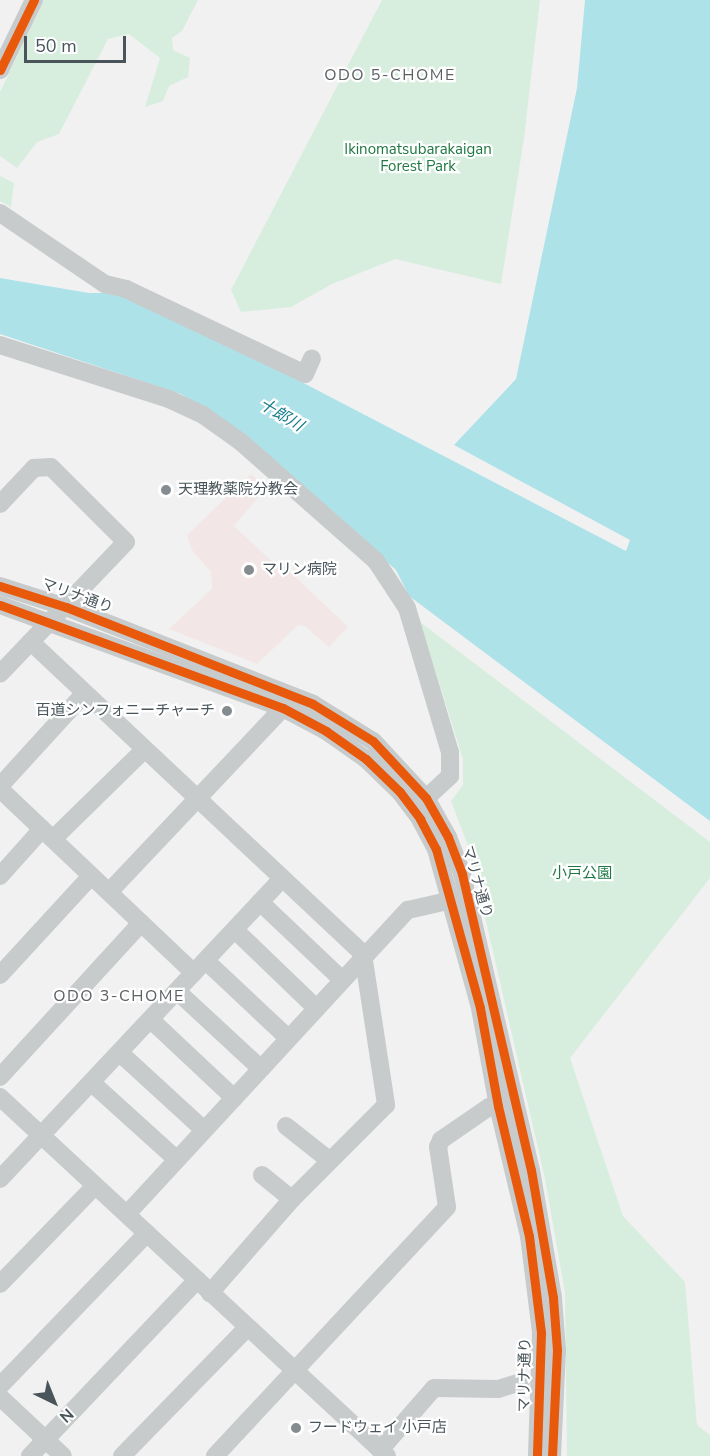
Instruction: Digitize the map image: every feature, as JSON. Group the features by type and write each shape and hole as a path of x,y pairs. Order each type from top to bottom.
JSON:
{"street":[{"path":"0,70 34,0"},
{"path":"0,213 105,284 126,289 305,374 312,358"},
{"path":"0,345 186,407 241,442 376,561 392,580 407,608 452,766 450,776 426,798"},
{"path":"0,504 34,468 51,467 126,542 66,607 1,670"},
{"name":"マリナ通り","path":"0,586 66,607 283,691 343,719 398,764 426,798 448,837 462,874 536,1192 550,1269 557,1350 552,1456"},
{"name":"マリナ通り","path":"0,604 283,708 326,731 366,759 400,792 436,849 452,900 480,1008 498,1106 534,1266 542,1374 537,1456"},
{"path":"31,642 363,954 386,1105 292,1199 210,1293"},
{"path":"84,694 0,788 141,923 288,1038"},
{"path":"109,892 283,708"},
{"path":"0,876 144,750"},
{"path":"0,975 91,876"},
{"path":"0,1179 282,879"},
{"path":"126,1214 363,954 408,909 452,900"},
{"path":"260,902 341,979"},
{"path":"0,1077 141,923"},
{"path":"235,930 315,1007"},
{"path":"178,992 260,1068"},
{"path":"151,1020 234,1098"},
{"path":"120,1053 202,1129"},
{"path":"92,1083 176,1158"},
{"path":"0,1097 384,1453 434,1388 498,1389 521,1382"},
{"path":"215,1456 447,1207 438,1147 441,1140 489,1107 498,1106"},
{"path":"286,1126 329,1160"},
{"path":"262,1175 292,1199"},
{"path":"0,1284 95,1186"},
{"path":"0,1386 147,1233"},
{"path":"30,1456 196,1280"},
{"path":"122,1456 247,1328"},
{"path":"0,1397 63,1456"}],"shaded area":[{"name":"マリン病院","path":"251,474 266,488 234,526 279,568 283,565 348,627 329,647 305,626 298,625 257,664 169,629 212,589 211,572 192,550 187,535"}],"green space":[{"path":"44,0 198,0 182,31 172,38 173,50 190,58 188,77 169,86 163,101 145,107 160,58 129,34 108,39 59,134 37,142 17,168 0,156 0,92"},
{"name":"Ikinomatsubarakaigan Forest Park","path":"382,0 540,0 524,138 501,284 395,259 332,284 291,307 241,312 231,290"},
{"path":"0,176 14,183 11,207 0,201"},
{"name":"小戸公園","path":"420,622 710,842 710,878 570,1058 623,1216 685,1282 697,1425 710,1435 710,1456 567,1456 565,1293 545,1179 470,851 451,801 463,785 463,759"}],"water":[{"name":"十郎川","path":"585,0 710,0 710,821 409,596 396,570 237,429 181,394 0,334 0,278 89,293 121,293 221,340 626,551 630,540 454,445 516,379 577,88"}],"cycle path":[{"path":"0,70 34,0"},
{"path":"0,586 66,607 313,704 373,741 426,798 448,837 462,874 531,1170 553,1298 557,1350 552,1456"},
{"path":"0,605 283,708 326,731 366,759 400,792 420,819 436,849 480,1008 498,1106 529,1236 541,1333 537,1456"}],"place":[{"name":"天理教薬院分教会","path":"166,490"},
{"name":"マリン病院","path":"249,570"},
{"name":"百道シンフォニーチャーチ","path":"227,711"},
{"name":"フードウェイ 小戸店","path":"296,1428"}],"district":[{"name":"ODO 5-CHOME","path":"390,75"},
{"name":"ODO 3-CHOME","path":"119,996"}]}
